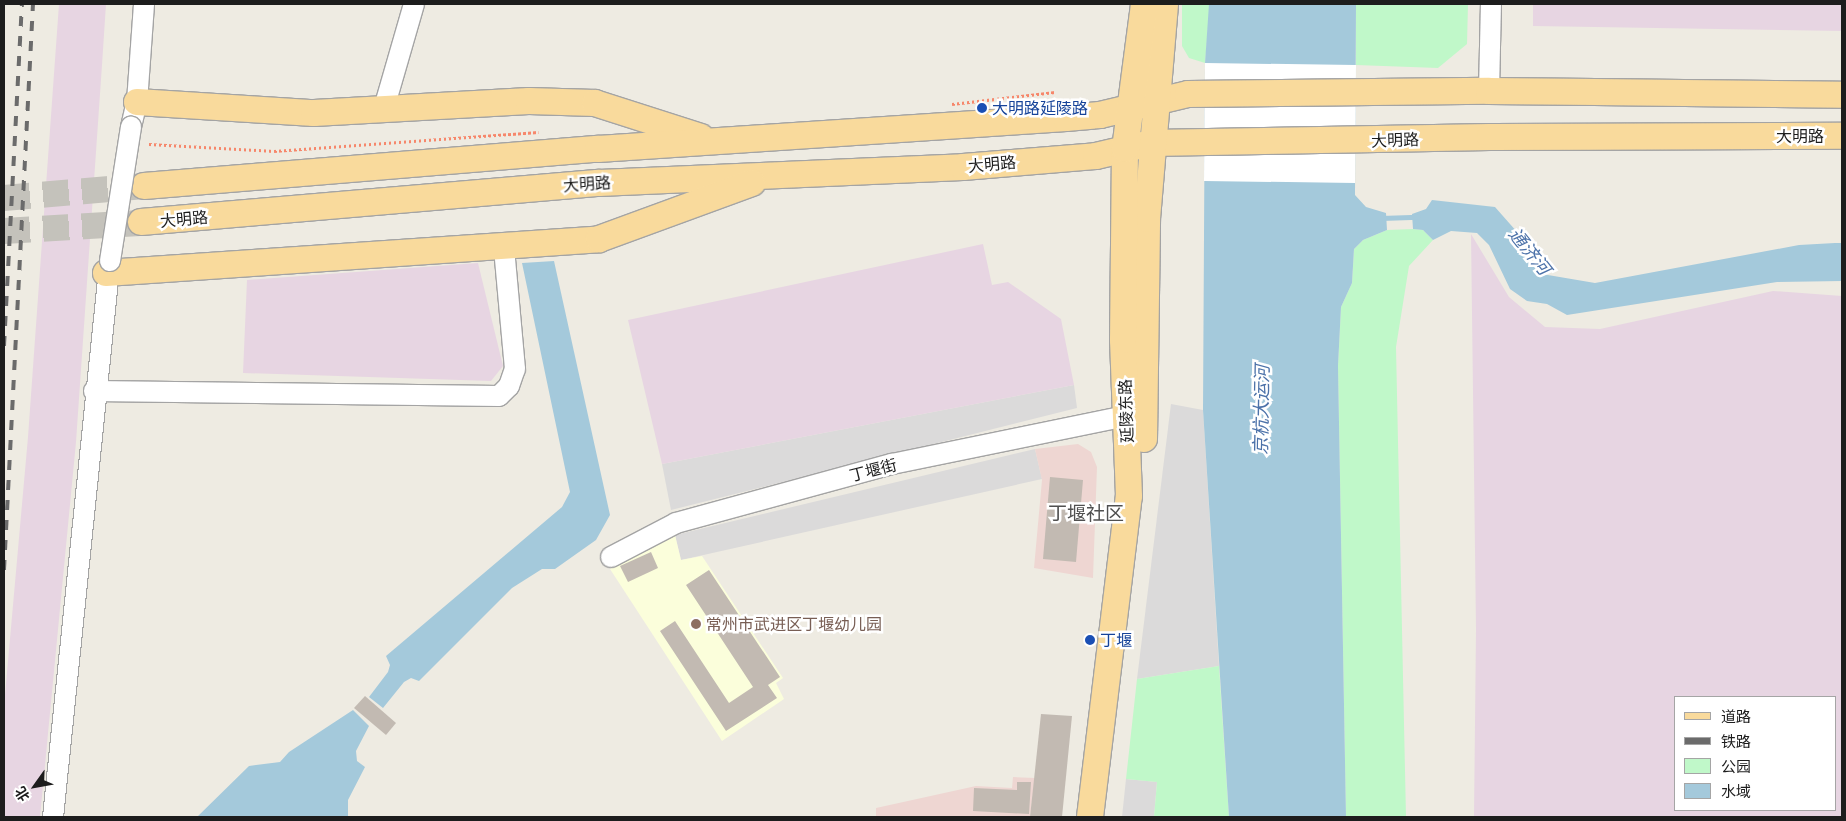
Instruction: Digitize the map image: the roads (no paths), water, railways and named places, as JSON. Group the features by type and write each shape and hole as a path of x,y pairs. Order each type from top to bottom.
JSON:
{"main road":[{"name":"延陵东路","path":"1102,817 1138,546 1135,414 1123,340 1125,149 1144,4"},
{"name":"延陵东路","path":"1090,817 1129,496 1151,143 1165,4"},
{"name":"大明路","path":"144,186 716,142 1066,118 1100,115 1155,100 1188,94 1356,95 1489,91 1842,95"},
{"path":"137,102 314,113 529,101 594,103 716,142"},
{"name":"大明路","path":"141,222 599,183 963,167 1096,156 1151,143 1351,141 1490,137 1842,136"},
{"path":"108,267 504,247 599,239 776,174"}],"street":[{"path":"53,817 94,391 108,267 131,127 137,102 144,4"},
{"path":"384,108 414,4"},
{"path":"1489,91 1491,4"},
{"path":"94,391 499,396 509,386 514,369 504,247"},
{"name":"丁堰街","path":"611,557 676,523 892,464 1135,414"}],"water":[{"name":"京杭大运河","path":"1209,4 1356,4 1355,195 1366,207 1386,213 1387,230 1363,240 1354,249 1352,283 1341,307 1338,366 1346,817 1229,817 1203,410 1205,63"},
{"path":"1432,200 1495,207 1525,241 1532,260 1542,274 1595,283 1799,245 1842,243 1842,281 1777,282 1567,315 1547,304 1527,301 1510,289 1489,245 1477,233 1451,231 1433,240 1423,230 1413,229 1412,214 1426,209"},
{"path":"554,261 610,515 596,540 555,569 542,569 512,588 419,681 411,678 404,682 383,708 369,697 388,672 390,665 386,656 562,507 570,492 522,263"},
{"path":"353,710 369,726 356,751 357,761 365,767 348,800 348,817 197,817 249,766 280,762 289,752"}],"waterway":[{"name":"通济河","path":"1381,218 1418,217"}],"tunnel":[{"path":"4,198 144,186"},
{"path":"4,231 140,223"}],"railway":[{"path":"4,346 22,4"},
{"path":"4,570 33,4"}],"place":[{"name":"大明路延陵路","path":"982,108"},
{"name":"常州市武进区丁堰幼儿园","path":"696,624"},
{"name":"丁堰","path":"1090,640"}],"district":[{"name":"丁堰社区","path":"1086,513"}]}
